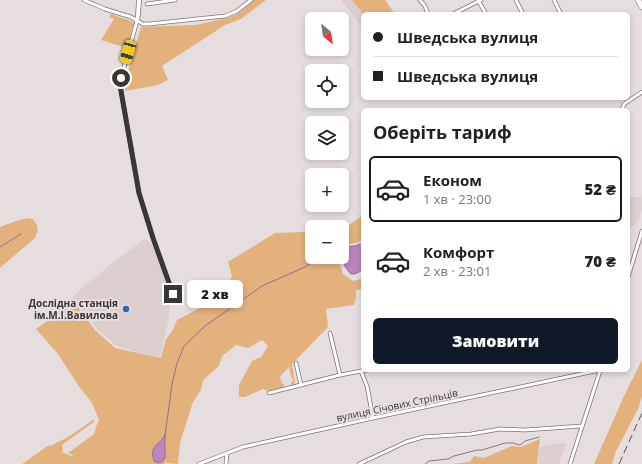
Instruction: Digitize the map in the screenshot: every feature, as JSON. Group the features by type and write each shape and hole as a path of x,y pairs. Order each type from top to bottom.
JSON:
{"main road":[{"path":"638,0 642,7"}],"street":[{"path":"84,0 105,9 131,17 143,24 225,16 237,11 251,0"},
{"path":"139,0 137,21 120,84 139,193 173,294"},
{"path":"147,4 175,0"},
{"path":"420,0 427,12"},
{"path":"457,12 479,0 485,12"},
{"path":"516,0 522,12"},
{"path":"554,0 560,12"},
{"path":"623,108 624,104 642,92"},
{"path":"630,270 642,231"},
{"path":"330,333 340,375"},
{"path":"296,362 301,385"},
{"path":"269,393 361,371"},
{"path":"361,372 367,386 373,418"},
{"name":"вулиця Січових Стрільців","path":"199,464 243,447 591,372"},
{"path":"570,464 599,372"},
{"path":"359,464 406,442 423,437 471,434 500,428 526,430 582,426"},
{"path":"226,464 227,453"}],"shaded area":[{"path":"254,0 266,0 241,19 225,25 162,66 168,80 158,85 125,91 127,75 141,27 195,25 227,18 237,14"},
{"path":"341,0 352,0 361,12 361,25"},
{"path":"352,0 385,0 394,12 361,12"},
{"path":"111,14 134,23 127,48 101,40 114,19 109,17"},
{"path":"630,196 641,197 642,208 638,221 630,228"},
{"path":"361,216 361,241 349,244 349,225"},
{"path":"29,218 33,219 37,225 38,230 35,238 0,268 0,227"},
{"path":"305,232 305,264 340,264 343,274 353,281 361,279 361,289 356,290 354,305 326,309 328,327 292,364 295,382 293,385 291,384 293,381 289,367 279,378 281,379 282,384 284,384 282,388 269,393 269,391 263,389 245,397 239,397 239,385 252,361 261,357 268,346 262,340 248,348 236,345 222,356 219,366 203,380 201,390 193,402 180,443 178,464 166,463 166,459 165,464 22,464 49,445 50,446 68,437 93,420 95,421 62,445 62,452 71,456 73,455 68,453 94,434 99,420 92,403 78,385 58,354 36,329 57,314 72,299 95,330 115,348 161,358 166,339 173,330 177,320 223,296 232,276 228,262 275,233"},
{"name":"Дослідна станція ім.М.І.Вавилова","path":"145,239 155,247 171,296 168,322 160,357 139,353 117,346 97,329 72,297 112,263"},
{"path":"361,244 361,271 355,274 351,274 344,264 349,264 349,246"},
{"path":"642,360 642,396 638,409 616,451 612,464 594,464 624,396"},
{"path":"165,435 165,458 162,462 158,463 154,461 153,449"},
{"path":"540,439 537,464 452,464 470,462 474,456 484,458 512,446 521,447"},
{"path":"561,443 566,444 559,464 538,464 540,447"}],"waterway":[{"path":"0,247 21,234"},
{"path":"165,436 172,384 177,363 184,346 205,326 262,286 309,264"},
{"path":"425,464 429,461 448,459 454,456 505,443 520,445 525,441 539,437"}],"railway":[{"path":"619,464 642,413"}],"place":[{"name":"Дослідна станція ім.М.І.Вавилова","path":"126,309"}],"route":[{"path":"121,78 121,91 139,193 144,212 173,294"}]}
